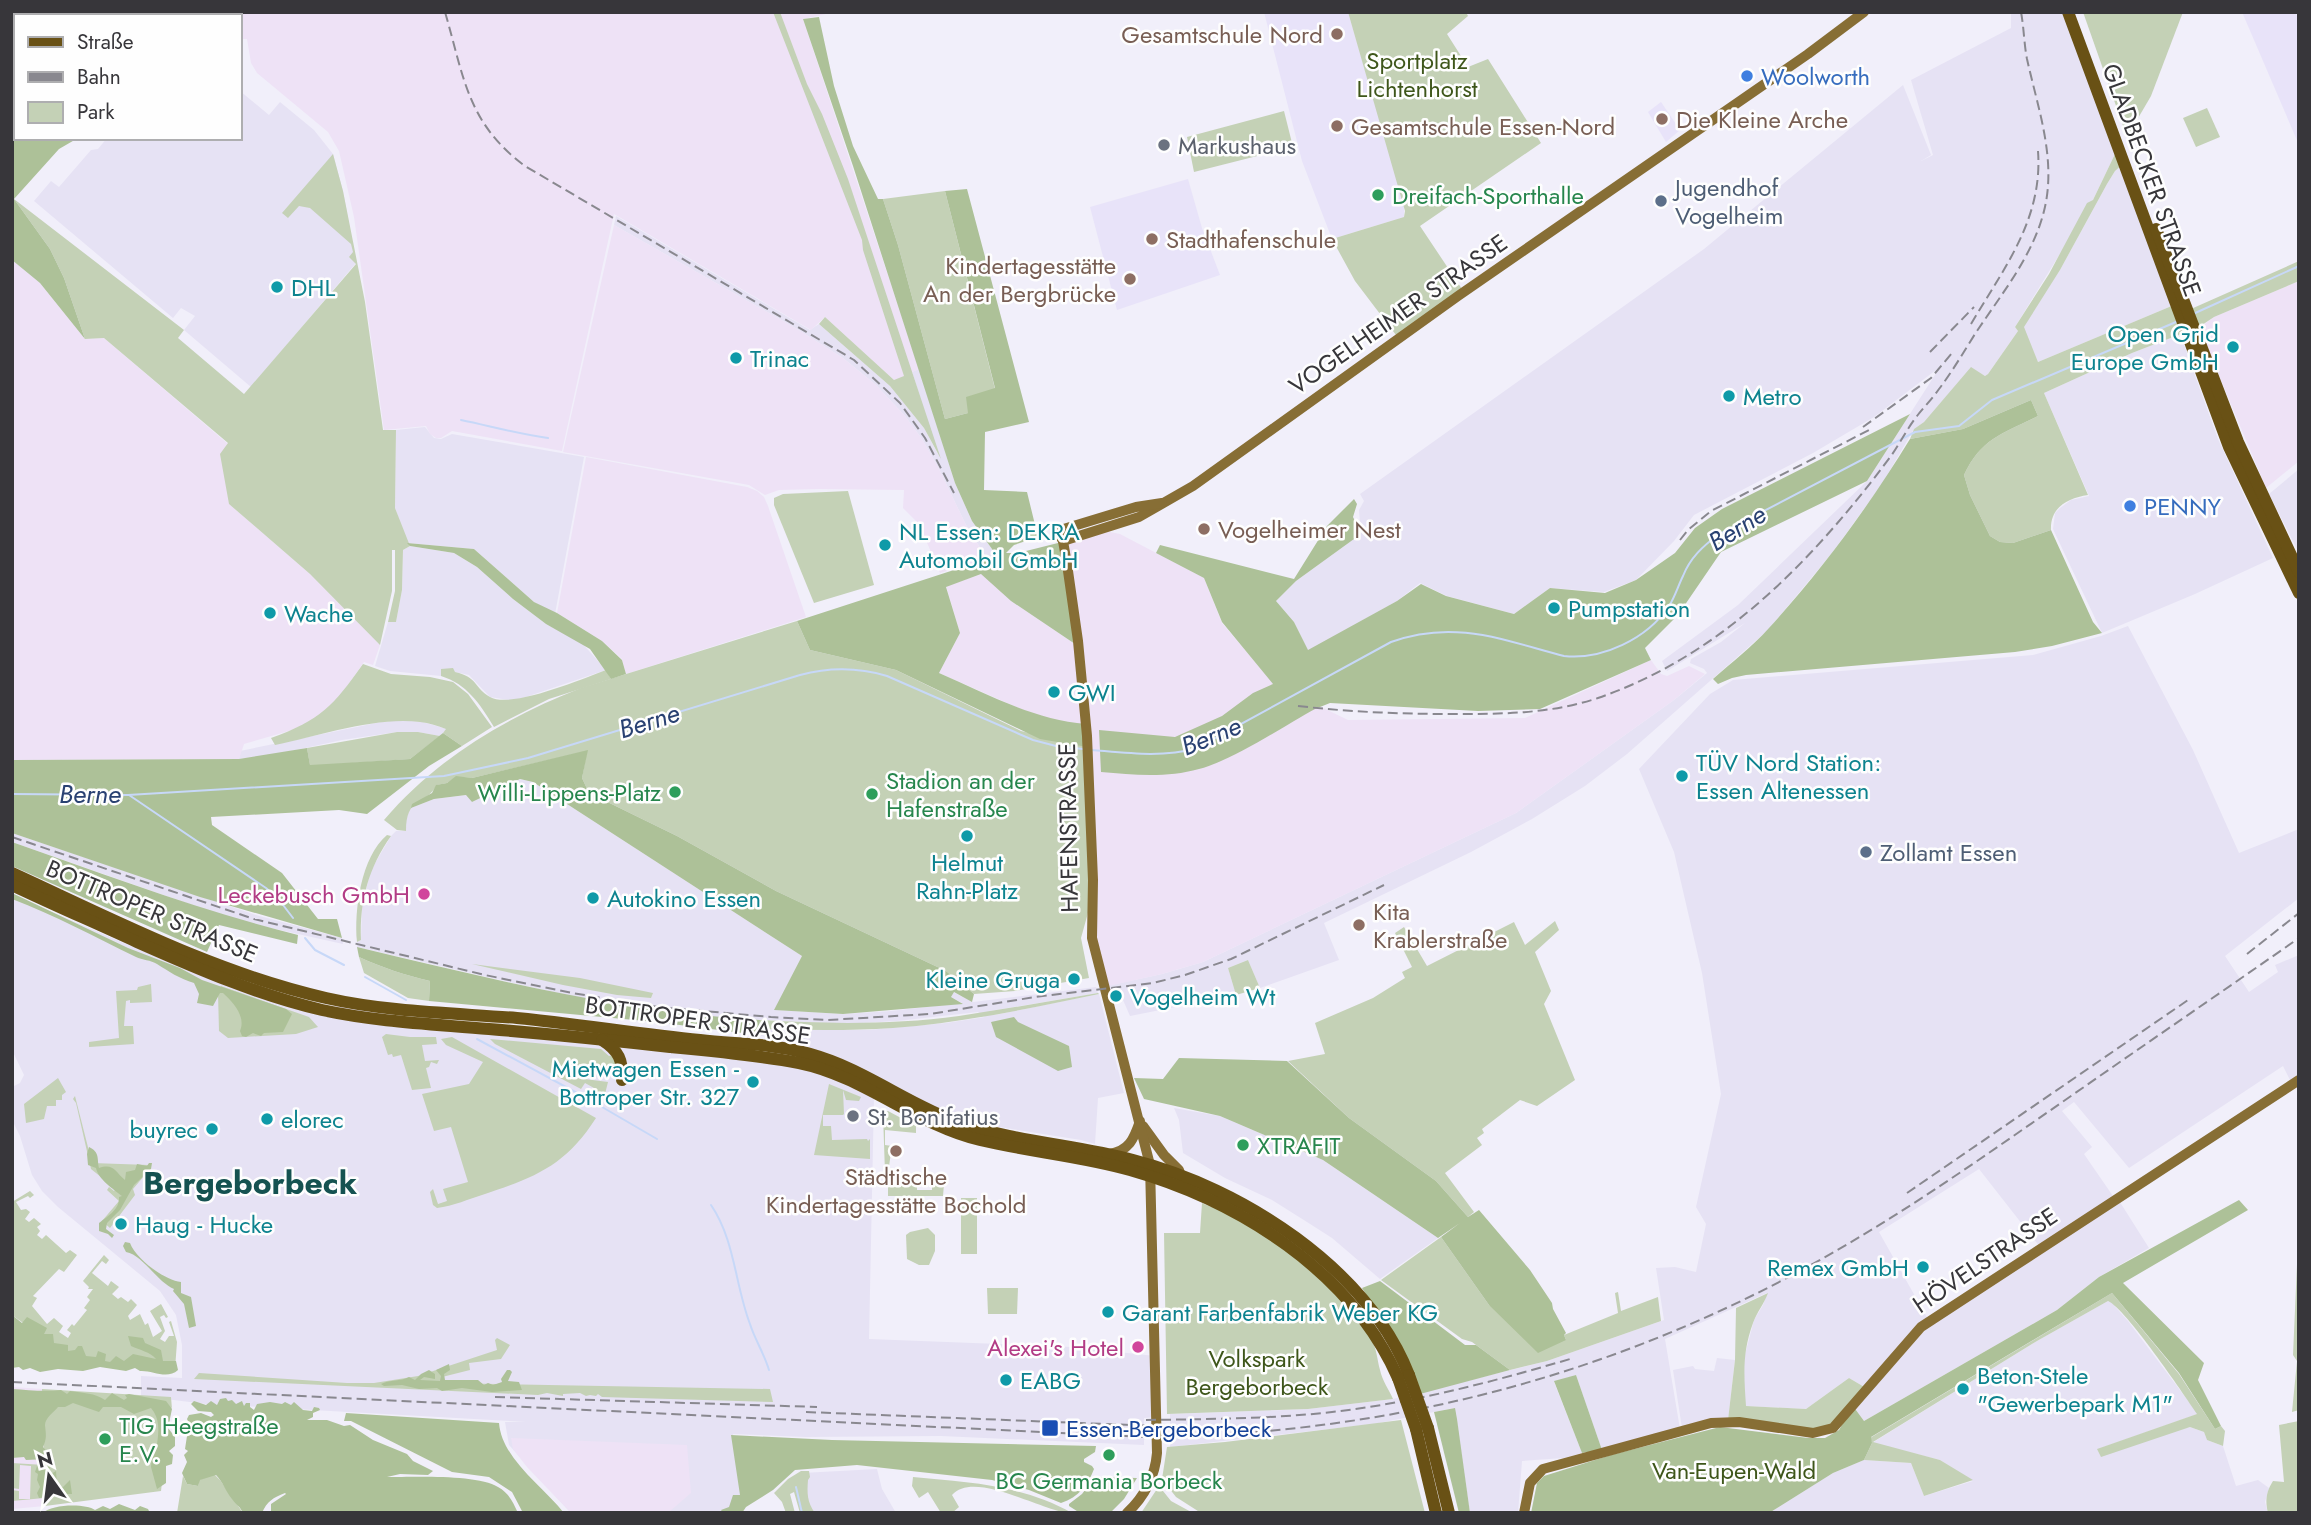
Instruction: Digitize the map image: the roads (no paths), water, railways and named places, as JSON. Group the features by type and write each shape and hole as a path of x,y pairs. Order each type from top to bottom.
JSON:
{"main road":[{"name":"VOGELHEIMER STRASSE","path":"1061,534 1139,517 1193,486 1458,296 1808,54 1864,12"},
{"name":"GLADBECKER STRASSE","path":"2068,12 2235,448 2299,593"},
{"name":"GLADBECKER STRASSE","path":"2075,12 2185,318"},
{"name":"GLADBECKER STRASSE","path":"2235,448 2299,572"},
{"name":"HAFENSTRASSE","path":"1061,534 1078,641 1088,749 1093,862 1092,943 1140,1121 1150,1171 1157,1444 1155,1467 1144,1492 1127,1513"},
{"name":"BOTTROPER STRASSE","path":"12,873 204,960 278,986 373,1006 518,1018 768,1046 807,1054 842,1066 928,1122 962,1136 1098,1163 1181,1176 1258,1214 1293,1237 1332,1268 1365,1301 1398,1350 1404,1377 1449,1513"},
{"name":"BOTTROPER STRASSE","path":"12,885 197,969 287,1002 388,1021 602,1040 799,1063 970,1126 1108,1154 1150,1171 1271,1235 1337,1288 1358,1311 1404,1377"},
{"path":"602,1040 612,1046 621,1057 622,1080"},
{"name":"HÖVELSTRASSE","path":"1524,1513 1530,1483 1543,1469 1691,1427 1729,1422 1813,1433 1833,1428 1921,1327 2299,1080"},
{"name":"HAFENSTRASSE","path":"1140,1121 1181,1176"},
{"path":"1108,1154 1126,1149 1140,1121"},
{"name":"BOTTROPER STRASSE","path":"1422,1429 1436,1513"}],"waterway":[{"name":"Berne","path":"2193,314 2299,266"},
{"name":"Berne","path":"1092,750 1158,754 1197,748 1391,642 1414,635 1436,632 1478,634 1564,656 1593,655 1608,651 1636,637 1660,618 1671,603 1693,558 1718,535 1915,432 1959,426 1992,400 2176,322"},
{"path":"461,420 548,438"},
{"name":"Berne","path":"12,794 128,795 444,776 528,758 800,675 833,669 865,671 887,676 1033,740 1083,749"},
{"path":"129,795 266,888 293,918"},
{"path":"305,938 315,950 344,965"},
{"path":"365,977 406,1000"},
{"path":"477,1039 657,1139"},
{"path":"711,1205 725,1233 745,1309 769,1370"},
{"path":"796,1487 802,1513"}],"railway":[{"path":"445,12 470,97 479,116 506,150 525,166 854,360 900,403 925,438 954,493"},
{"path":"1298,706 1413,714 1471,714 1526,712 1580,703 1643,679 1686,657 1763,600 1830,531 1891,456 1917,416 1944,383 2015,275 2032,244 2044,211 2048,173 2041,116 2027,59 2021,12"},
{"path":"1971,324 2008,263 2028,221 2038,176 2038,151"},
{"path":"1930,352 1974,307"},
{"path":"1863,427 1931,378 1952,353"},
{"path":"1680,540 1711,511 1873,428"},
{"path":"12,837 254,919 485,975 658,1007 828,1020 930,1014 1035,997 1153,983 1231,959 1384,885"},
{"path":"2247,954 2299,913"},
{"path":"12,1382 1144,1437 1236,1434 1326,1425 1414,1410 1501,1390 1586,1364 1670,1333 1753,1295 1834,1252 1954,1177 2299,938"},
{"path":"1907,1193 2191,998"},
{"path":"1146,1420 1286,1416 1362,1408 1452,1391 1570,1359"},
{"path":"495,1397 817,1407"},
{"path":"806,1412 1156,1426"}],"place":[{"name":"Gesamtschule Nord","path":"1337,34"},
{"name":"Woolworth","path":"1747,76"},
{"name":"Die Kleine Arche","path":"1662,119"},
{"name":"Gesamtschule Essen-Nord","path":"1337,126"},
{"name":"Markushaus","path":"1164,145"},
{"name":"Dreifach-Sporthalle","path":"1378,195"},
{"name":"Jugendhof Vogelheim","path":"1661,201"},
{"name":"Stadthafenschule","path":"1152,239"},
{"name":"Kindertagesstätte An der Bergbrücke","path":"1130,279"},
{"name":"DHL","path":"277,287"},
{"name":"Open Grid Europe GmbH","path":"2233,347"},
{"name":"Trinac","path":"736,358"},
{"name":"Metro","path":"1729,396"},
{"name":"PENNY","path":"2130,506"},
{"name":"Vogelheimer Nest","path":"1204,529"},
{"name":"NL Essen: DEKRA Automobil GmbH","path":"885,545"},
{"name":"Pumpstation","path":"1554,608"},
{"name":"Wache","path":"270,613"},
{"name":"GWI","path":"1054,692"},
{"name":"TÜV Nord Station: Essen Altenessen","path":"1682,776"},
{"name":"Willi-Lippens-Platz","path":"675,792"},
{"name":"Stadion an der Hafenstraße","path":"872,794"},
{"name":"Helmut Rahn-Platz","path":"967,836"},
{"name":"Zollamt Essen","path":"1866,852"},
{"name":"Leckebusch GmbH","path":"424,894"},
{"name":"Autokino Essen","path":"593,898"},
{"name":"Kita Krablerstraße","path":"1359,925"},
{"name":"Kleine Gruga","path":"1074,979"},
{"name":"Vogelheim Wt","path":"1116,996"},
{"name":"Mietwagen Essen - Bottroper Str. 327","path":"753,1082"},
{"name":"St. Bonifatius","path":"853,1116"},
{"name":"elorec","path":"267,1119"},
{"name":"buyrec","path":"212,1129"},
{"name":"XTRAFIT","path":"1243,1145"},
{"name":"Städtische Kindertagesstätte Bochold","path":"896,1151"},
{"name":"Haug - Hucke","path":"121,1224"},
{"name":"Remex GmbH","path":"1923,1267"},
{"name":"Garant Farbenfabrik Weber KG","path":"1108,1312"},
{"name":"Alexei's Hotel","path":"1138,1347"},
{"name":"EABG","path":"1006,1380"},
{"name":"Beton-Stele \"Gewerbepark M1\"","path":"1963,1389"},
{"name":"Essen-Bergeborbeck","path":"1050,1428"},
{"name":"TIG Heegstraße E.V.","path":"105,1439"},
{"name":"BC Germania Borbeck","path":"1109,1455"}],"district":[{"name":"Bergeborbeck","path":"250,1183"}],"park label":[{"name":"Sportplatz Lichtenhorst","path":"1417,74"},
{"name":"Volkspark Bergeborbeck","path":"1257,1372"},
{"name":"Van-Eupen-Wald","path":"1734,1470"}]}
